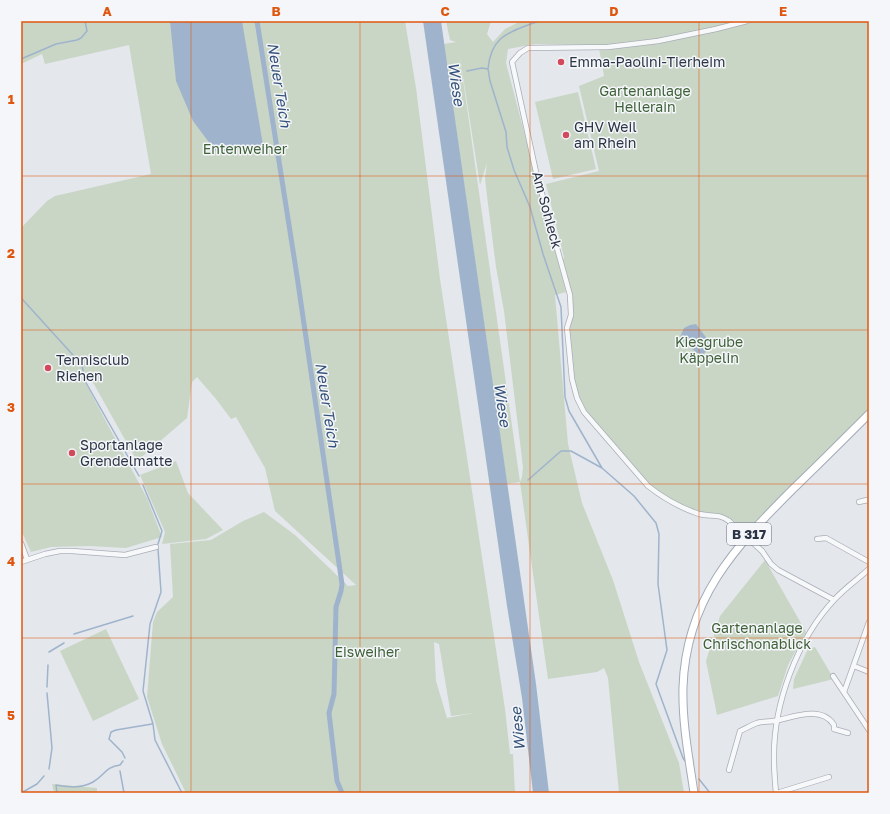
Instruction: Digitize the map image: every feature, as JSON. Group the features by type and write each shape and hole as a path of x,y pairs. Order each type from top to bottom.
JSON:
{"main road":[{"name":"B 317","path":"694,793 685,727 683,687 686,660 692,630 705,597 723,567 757,526 869,414"}],"street":[{"name":"Am Sohleck","path":"747,21 658,41 608,48 528,48 520,53 512,62 536,172 570,295 571,315 567,328 568,348 572,379 577,398 584,412 648,486 659,495 699,514 719,515 729,521 762,551 771,564 778,570 834,600"},
{"path":"859,502 867,500 869,502"},
{"path":"818,540 826,538 869,562"},
{"path":"21,543 27,559"},
{"path":"21,562 27,559 60,551 125,555 156,547"},
{"path":"829,777 776,793 774,758 777,720 783,691 794,663 809,634 834,600 869,568"},
{"path":"844,692 869,622"},
{"path":"854,666 869,672"},
{"path":"833,676 869,730"},
{"path":"729,770 740,731 757,723 799,715 816,714 829,719 834,725 834,729 848,733"}],"green space":[{"name":"Eisweiher","path":"21,21 405,21 416,88 440,279 505,709 510,754 513,754 515,793 186,793 162,744 147,697 153,622 157,612 173,597 170,544 211,540 243,521 264,512 295,535 348,586 356,585 275,511 265,468 236,417 231,419 197,377 192,382 187,418 137,461 91,379 79,371 147,498 162,537 126,548 89,546 51,547 31,552 21,530 21,228 47,201 55,196 151,174 129,45 45,64 42,54 21,64","holes":["434,642 439,644 451,716 474,713 447,718 436,681"]},
{"path":"446,21 491,21 487,34 493,42 505,29 521,21 869,21 869,409 748,531 731,519 729,521 706,515 659,495 584,412 572,379 567,334 571,308 561,260 563,260 564,257 546,184 599,171 579,86 604,76 599,48 608,45 535,44 508,49 506,63 566,292 555,295 568,444 582,503 613,580 639,662 679,763 684,793 619,793 608,678 604,668 597,672 548,679 520,482 507,484 444,44 456,42 450,40","holes":["459,51 480,185 487,163 485,178 487,196 496,267 504,311 523,467 520,482"]},
{"name":"GHV Weil am Rhein","path":"578,92 596,169 553,179 535,102"},
{"path":"176,461 188,493 223,530 206,539 162,544 165,532 140,475"},
{"name":"Gartenanlage Chrischonablick","path":"765,560 806,632 788,665 778,696 717,715 706,661 720,616"},
{"path":"106,629 139,699 93,721 60,651"},
{"path":"815,647 834,679 793,689 794,679 808,649"},
{"path":"52,784 97,788 97,793 54,793"}],"water":[{"name":"Entenweiher","path":"170,21 242,21 263,145 217,153 193,121 176,81"},
{"name":"Wiese","path":"423,21 441,21 536,684 549,793 533,793 522,698 507,606"},
{"path":"696,324 708,340 706,351 703,355 700,355 688,346 680,337 684,328"}],"waterway":[{"path":"21,59 56,44 81,38 87,31 85,21"},
{"name":"Neuer Teich","path":"257,21 297,276 342,584 336,607 334,694 329,713 337,781 342,793"},
{"path":"488,69 493,48 498,41 511,32 539,21"},
{"path":"467,71 482,68 488,69 490,81 506,132 507,147 514,170 530,207 543,254 561,307 565,397 569,411 602,468"},
{"path":"21,296 82,365 85,381 139,476"},
{"path":"528,480 561,451 571,451 602,468 634,496 656,523 659,534 658,584 667,650 656,684 685,761"},
{"path":"143,485 162,531 158,544"},
{"path":"158,549 161,592 150,624 143,691 153,724 155,740 182,793"},
{"path":"74,634 133,616"},
{"path":"49,652 64,643"},
{"path":"47,687 48,665"},
{"path":"47,693 52,748 49,769"},
{"path":"125,758 122,752 109,739 111,732 152,724"},
{"path":"57,793 56,785 74,787 84,786 93,782 111,768 120,765 123,761"},
{"path":"120,771 124,793"},
{"path":"21,793 37,784 44,776"},
{"path":"699,779 710,793"}],"place":[{"name":"Emma-Paolini-Tierheim","path":"561,62"},
{"name":"GHV Weil am Rhein","path":"566,135"},
{"name":"Tennisclub Riehen","path":"48,368"},
{"name":"Sportanlage Grendelmatte","path":"72,453"}],"park label":[{"name":"Gartenanlage Hellerain","path":"645,100"},
{"name":"Kiesgrube Käppelin","path":"709,350"}]}
